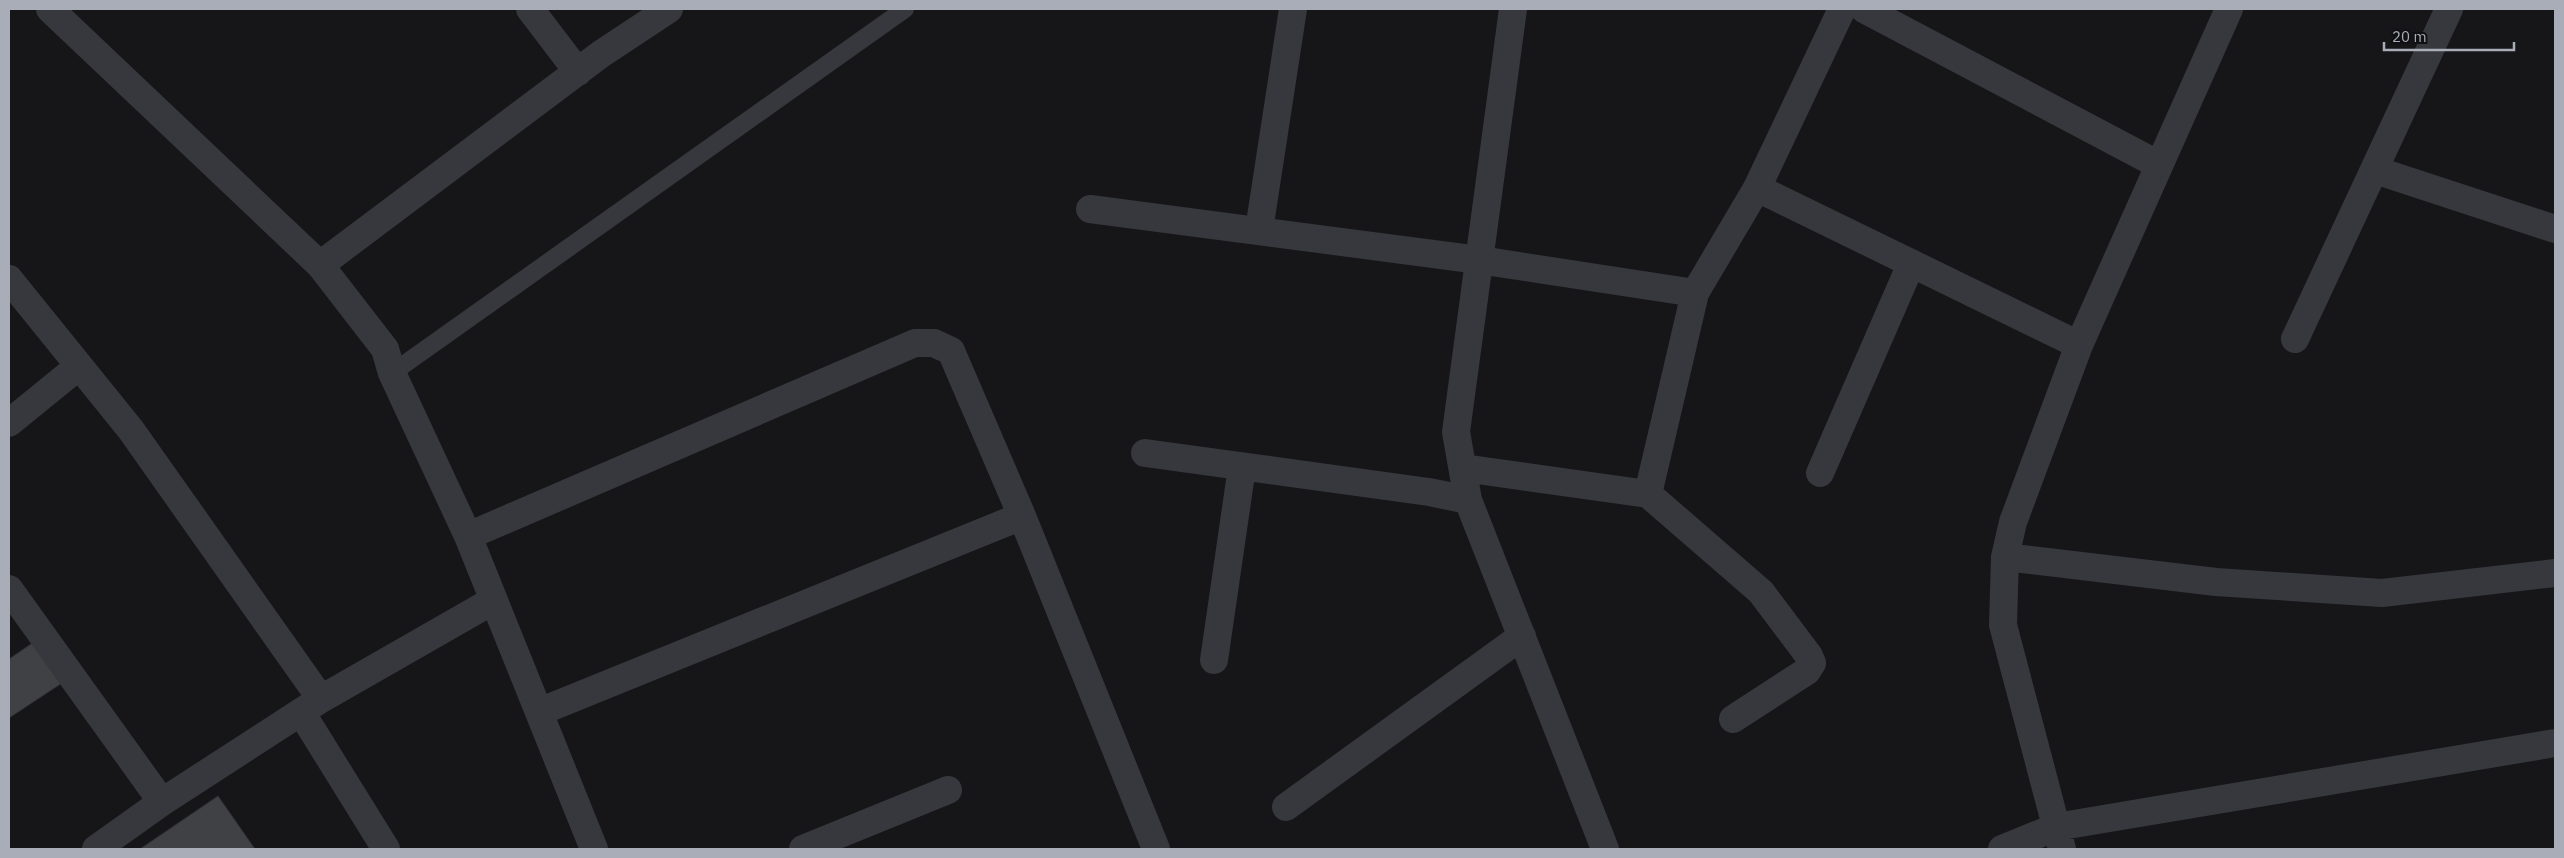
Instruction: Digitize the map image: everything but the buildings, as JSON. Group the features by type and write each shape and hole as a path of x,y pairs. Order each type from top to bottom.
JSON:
{"street":[{"path":"50,9 320,265 385,349 392,373 468,536 594,849"},
{"path":"530,9 578,72"},
{"path":"320,265 578,72 669,9"},
{"path":"1259,230 1293,9"},
{"path":"1514,9 1456,432 1468,500 1605,849"},
{"path":"1648,494 1695,292 1757,188 1842,9"},
{"path":"1864,9 2159,165"},
{"path":"2059,838 2003,626 2005,557 2013,522 2079,345 2230,9"},
{"path":"2295,339 2449,9"},
{"path":"2375,170 2555,229"},
{"path":"1757,188 2079,345"},
{"path":"1090,209 1479,260 1695,292"},
{"path":"1820,474 1911,264"},
{"path":"9,279 131,430 311,705 386,849"},
{"path":"468,536 916,344 934,343 951,351 1022,516 1156,849"},
{"path":"9,423 79,366"},
{"path":"1145,453 1468,500"},
{"path":"1214,660 1242,467"},
{"path":"1463,468 1648,494 1761,592 1809,656 1812,663 1807,671 1733,719"},
{"path":"540,712 1022,516"},
{"path":"2005,557 2216,582 2382,594 2555,573"},
{"path":"9,589 162,802"},
{"path":"96,849 162,802 311,705 494,600"},
{"path":"1286,806 1522,636"},
{"path":"2002,849 2555,744"},
{"path":"803,849 948,790"}],"lane":[{"path":"392,373 905,9"}]}
